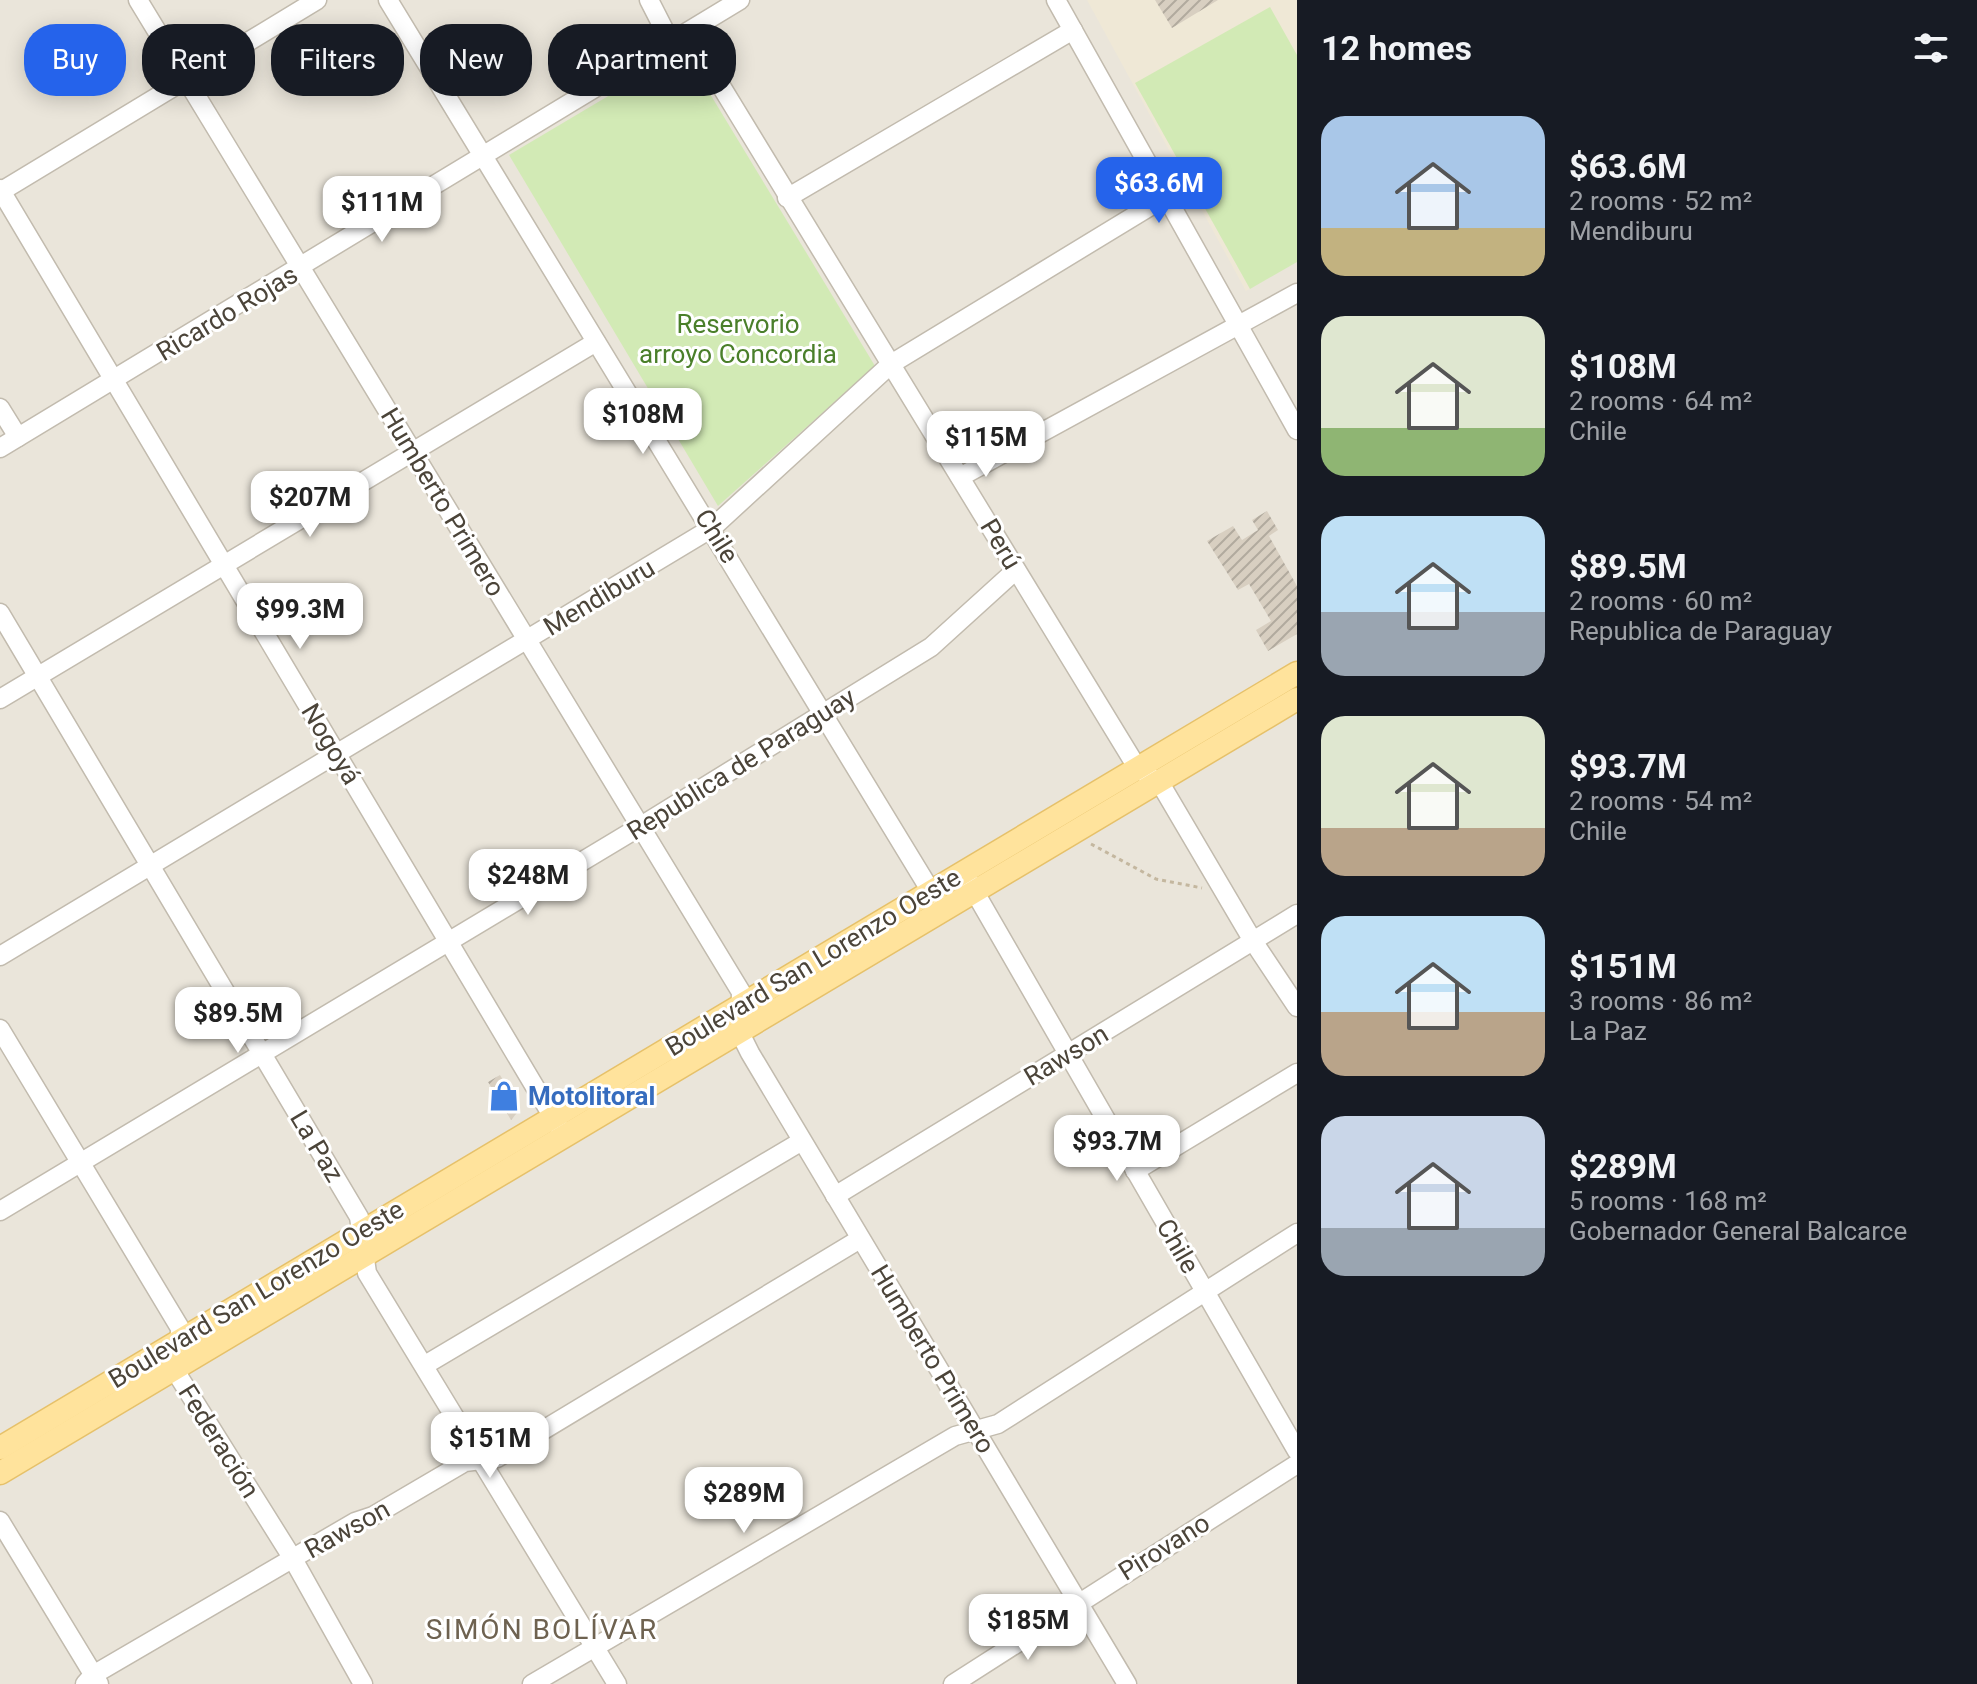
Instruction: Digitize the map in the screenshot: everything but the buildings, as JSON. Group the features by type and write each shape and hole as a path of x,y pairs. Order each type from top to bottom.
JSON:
{"main road":[{"name":"Boulevard San Lorenzo Oeste","path":"1,1470 178,1368 364,1253 742,1005 969,883 1138,769 1297,673"},
{"name":"Boulevard San Lorenzo Oeste","path":"969,883 1071,836 1297,699"},
{"name":"Boulevard San Lorenzo Oeste","path":"0,1448 363,1229 740,1033 937,902"}],"street":[{"name":"Humberto Primero","path":"138,0 152,24"},
{"path":"255,38 317,0"},
{"name":"Chile","path":"388,0 825,713 937,902"},
{"path":"649,0 661,24"},
{"name":"Ricardo Rojas","path":"701,24 740,0"},
{"path":"1056,0 1297,430"},
{"path":"787,198 1073,30"},
{"path":"0,191 159,96"},
{"name":"Humberto Primero","path":"196,96 741,992 742,1005"},
{"name":"Ricardo Rojas","path":"0,448 584,96"},
{"name":"Perú","path":"726,96 1138,769 1160,783 1223,893 1297,1007"},
{"name":"Nogoyá","path":"0,191 558,1125"},
{"name":"Mendiburu","path":"0,956 712,528 891,364 1167,196"},
{"path":"960,477 1297,293"},
{"path":"0,699 596,342"},
{"path":"0,408 18,437"},
{"name":"Republica de Paraguay","path":"0,1211 641,826 931,647 1016,570"},
{"name":"La Paz","path":"0,613 363,1229 367,1273 617,1684"},
{"name":"Chile","path":"969,883 1297,1451"},
{"name":"Rawson","path":"835,1196 1297,914"},
{"path":"740,1033 742,1005"},
{"path":"0,1029 180,1328 182,1339"},
{"name":"Humberto Primero","path":"740,1033 1127,1684"},
{"path":"1135,1171 1297,1073"},
{"path":"425,1365 802,1141"},
{"path":"532,1684 955,1436 998,1424 1297,1233"},
{"name":"Rawson","path":"93,1681 293,1559 465,1462 497,1458 860,1239"},
{"name":"Federación","path":"182,1339 179,1377 293,1559 363,1684"},
{"name":"Pirovano","path":"953,1684 1297,1464"},
{"path":"0,1521 93,1681"}],"path":[{"path":"1071,836 1114,854 1156,879 1223,893"}],"shaded area":[{"path":"0,0 1297,0 1297,1684 0,1684"},
{"path":"1087,0 1297,0 1297,261 1246,291"}],"green space":[{"path":"1270,7 1297,55 1297,262 1250,289 1135,83"},
{"name":"Reservorio arroyo Concordia","path":"608,96 711,96 875,366 718,506 509,155"}],"place":[{"name":"Motolitoral","path":"504,1096"}],"district":[{"name":"SIMÓN BOLÍVAR","path":"542,1629"}]}
